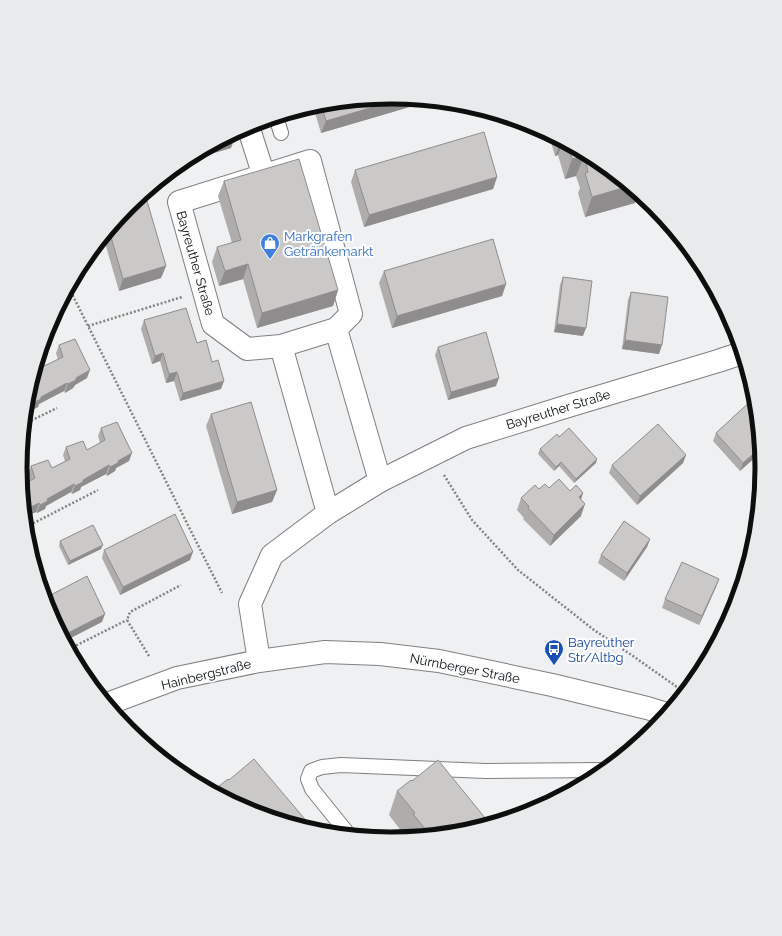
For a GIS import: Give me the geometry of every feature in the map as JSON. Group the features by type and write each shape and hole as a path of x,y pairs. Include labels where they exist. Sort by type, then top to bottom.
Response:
{"street":[{"path":"250,133 264,176"},
{"name":"Bayreuther Straße","path":"310,162 352,314 336,329 281,346 247,349 213,324 179,202 310,162"},
{"path":"336,329 380,481"},
{"path":"281,346 328,513"},
{"name":"Bayreuther Straße","path":"260,661 250,604 272,555 328,513 380,481 466,438 737,355"},
{"name":"Nürnberger Straße","path":"260,661 325,652 380,654 439,661 661,712"},
{"name":"Hainbergstraße","path":"112,702 177,678 260,661"}],"lane":[{"path":"277,122 280,133"},
{"path":"344,829 312,788 308,779 311,771 322,767 342,765 486,771 594,770"}],"path":[{"path":"72,294 222,592"},
{"path":"88,326 184,296"},
{"path":"30,421 58,408"},
{"path":"441,471 472,520 518,570 594,630 680,689"},
{"path":"31,524 98,490"},
{"path":"74,646 127,620 130,612 181,585"},
{"path":"127,620 149,656"}],"building":[{"path":"382,104 326,121 323,110 343,107"},
{"path":"484,132 497,177 369,215 355,170"},
{"path":"570,151 580,157 572,159"},
{"path":"299,159 338,290 262,313 248,264 225,271 217,247 241,240 224,181"},
{"path":"585,160 624,188 592,197 585,173 588,172"},
{"path":"147,201 166,266 123,279 111,236 143,202"},
{"path":"493,239 506,284 397,316 384,271"},
{"path":"563,277 592,281 586,328 557,324"},
{"path":"631,292 668,297 662,345 625,340"},
{"path":"186,308 197,343 206,340 212,362 218,360 224,381 183,393 177,372 169,374 163,353 155,356 144,320"},
{"path":"486,332 499,378 451,392 438,347"},
{"path":"75,339 90,370 76,378 76,380 68,384 67,383 33,403 43,362 44,366 63,357 59,345"},
{"path":"251,402 277,490 237,502 211,414"},
{"path":"749,403 754,453 743,463 716,433"},
{"path":"117,422 132,453 118,461 118,463 110,467 109,465 83,480 83,482 75,486 74,484 47,499 48,501 40,505 39,503 29,508 28,482 35,478 31,466 48,460 52,468 70,459 66,447 83,441 87,450 105,440 101,428"},
{"path":"658,424 686,455 640,496 612,465"},
{"path":"569,428 597,459 576,479 561,462 556,467 540,449 557,434 559,437"},
{"path":"559,479 570,491 576,485 583,493 579,497 585,504 554,535 528,508 529,506 521,498 535,485 539,489 545,484 549,488"},
{"path":"175,514 193,552 123,587 104,550"},
{"path":"624,521 650,539 627,573 601,555"},
{"path":"93,525 103,545 70,561 60,541"},
{"path":"682,562 719,579 702,616 665,599"},
{"path":"87,576 105,614 67,633 50,595"},
{"path":"254,759 307,822 274,813 217,787 228,779 229,780"},
{"path":"438,760 486,820 426,830 413,814 415,813 397,791 411,780 412,781"}],"place":[{"name":"Markgrafen Getränkemarkt","path":"270,260"},
{"name":"Bayreuther Str/Altbg","path":"554,666"}]}
